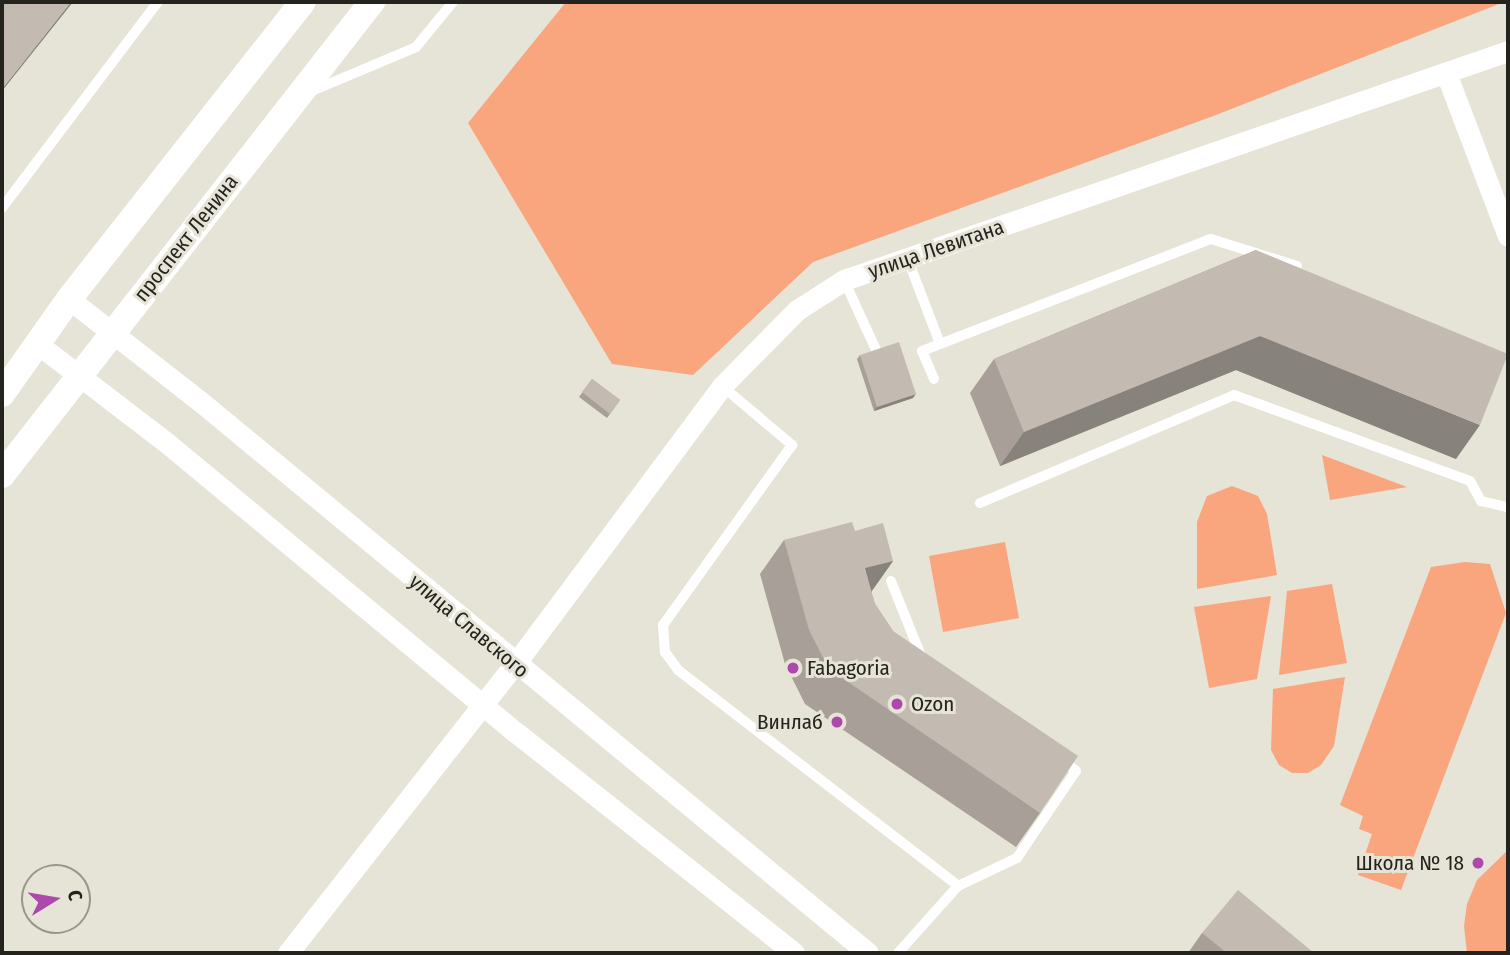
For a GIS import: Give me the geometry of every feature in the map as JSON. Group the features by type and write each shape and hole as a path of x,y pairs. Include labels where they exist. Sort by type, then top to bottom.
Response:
{"street":[{"path":"2,394 69,299 303,2"},
{"name":"проспект Ленина","path":"2,475 82,376 113,331 293,99 372,2"},
{"name":"улица Левитана","path":"288,953 515,664 722,386 797,310 844,280 1508,51"},
{"path":"1446,73 1508,236"},
{"name":"улица Славского","path":"69,299 113,331 869,953"},
{"path":"39,345 82,376 794,953"}],"lane":[{"path":"2,208 158,2"},
{"path":"293,99 416,47 453,2"},
{"path":"934,379 922,351 1211,239 1297,266"},
{"path":"908,260 940,344"},
{"path":"844,280 877,352"},
{"path":"722,386 792,445 663,625 665,652 678,670 958,886"},
{"path":"981,503 1234,395 1470,481 1481,500 1508,507"},
{"path":"891,581 916,652 927,660"},
{"path":"898,953 958,886 1017,858 1076,771 1052,753"}],"shaded area":[{"path":"566,2 1504,2 1216,115 813,262 693,375 612,364 468,123"},
{"path":"1322,455 1407,487 1330,500"},
{"path":"1232,486 1258,496 1267,514 1277,575 1197,589 1197,522 1207,496"},
{"path":"1005,542 1019,618 943,632 929,556"},
{"path":"1465,562 1490,564 1506,613 1401,890 1358,875 1372,834 1359,829 1363,816 1340,805 1431,567"},
{"path":"1332,584 1347,663 1279,675 1287,591"},
{"path":"1271,596 1257,679 1209,688 1194,607"},
{"path":"1345,677 1334,746 1321,765 1308,773 1292,773 1279,765 1271,750 1273,689"},
{"path":"1508,850 1508,953 1467,953 1464,926 1467,904 1477,880"}],"building":[{"path":"2,2 71,2 2,89"},
{"path":"1256,250 1508,354 1480,425 1260,336 1024,432 994,359"},
{"path":"899,342 916,394 877,407 860,355"},
{"path":"592,379 620,400 610,414 582,392"},
{"path":"852,522 855,531 883,523 893,561 865,568 875,604 893,631 1078,756 1040,813 829,669 809,630 784,540"},
{"path":"1238,890 1314,953 1227,953 1202,933"}],"place":[{"name":"Fabagoria","path":"793,668"},
{"name":"Ozon","path":"897,704"},
{"name":"Винлаб","path":"837,722"},
{"name":"Школа № 18","path":"1478,863"}]}
